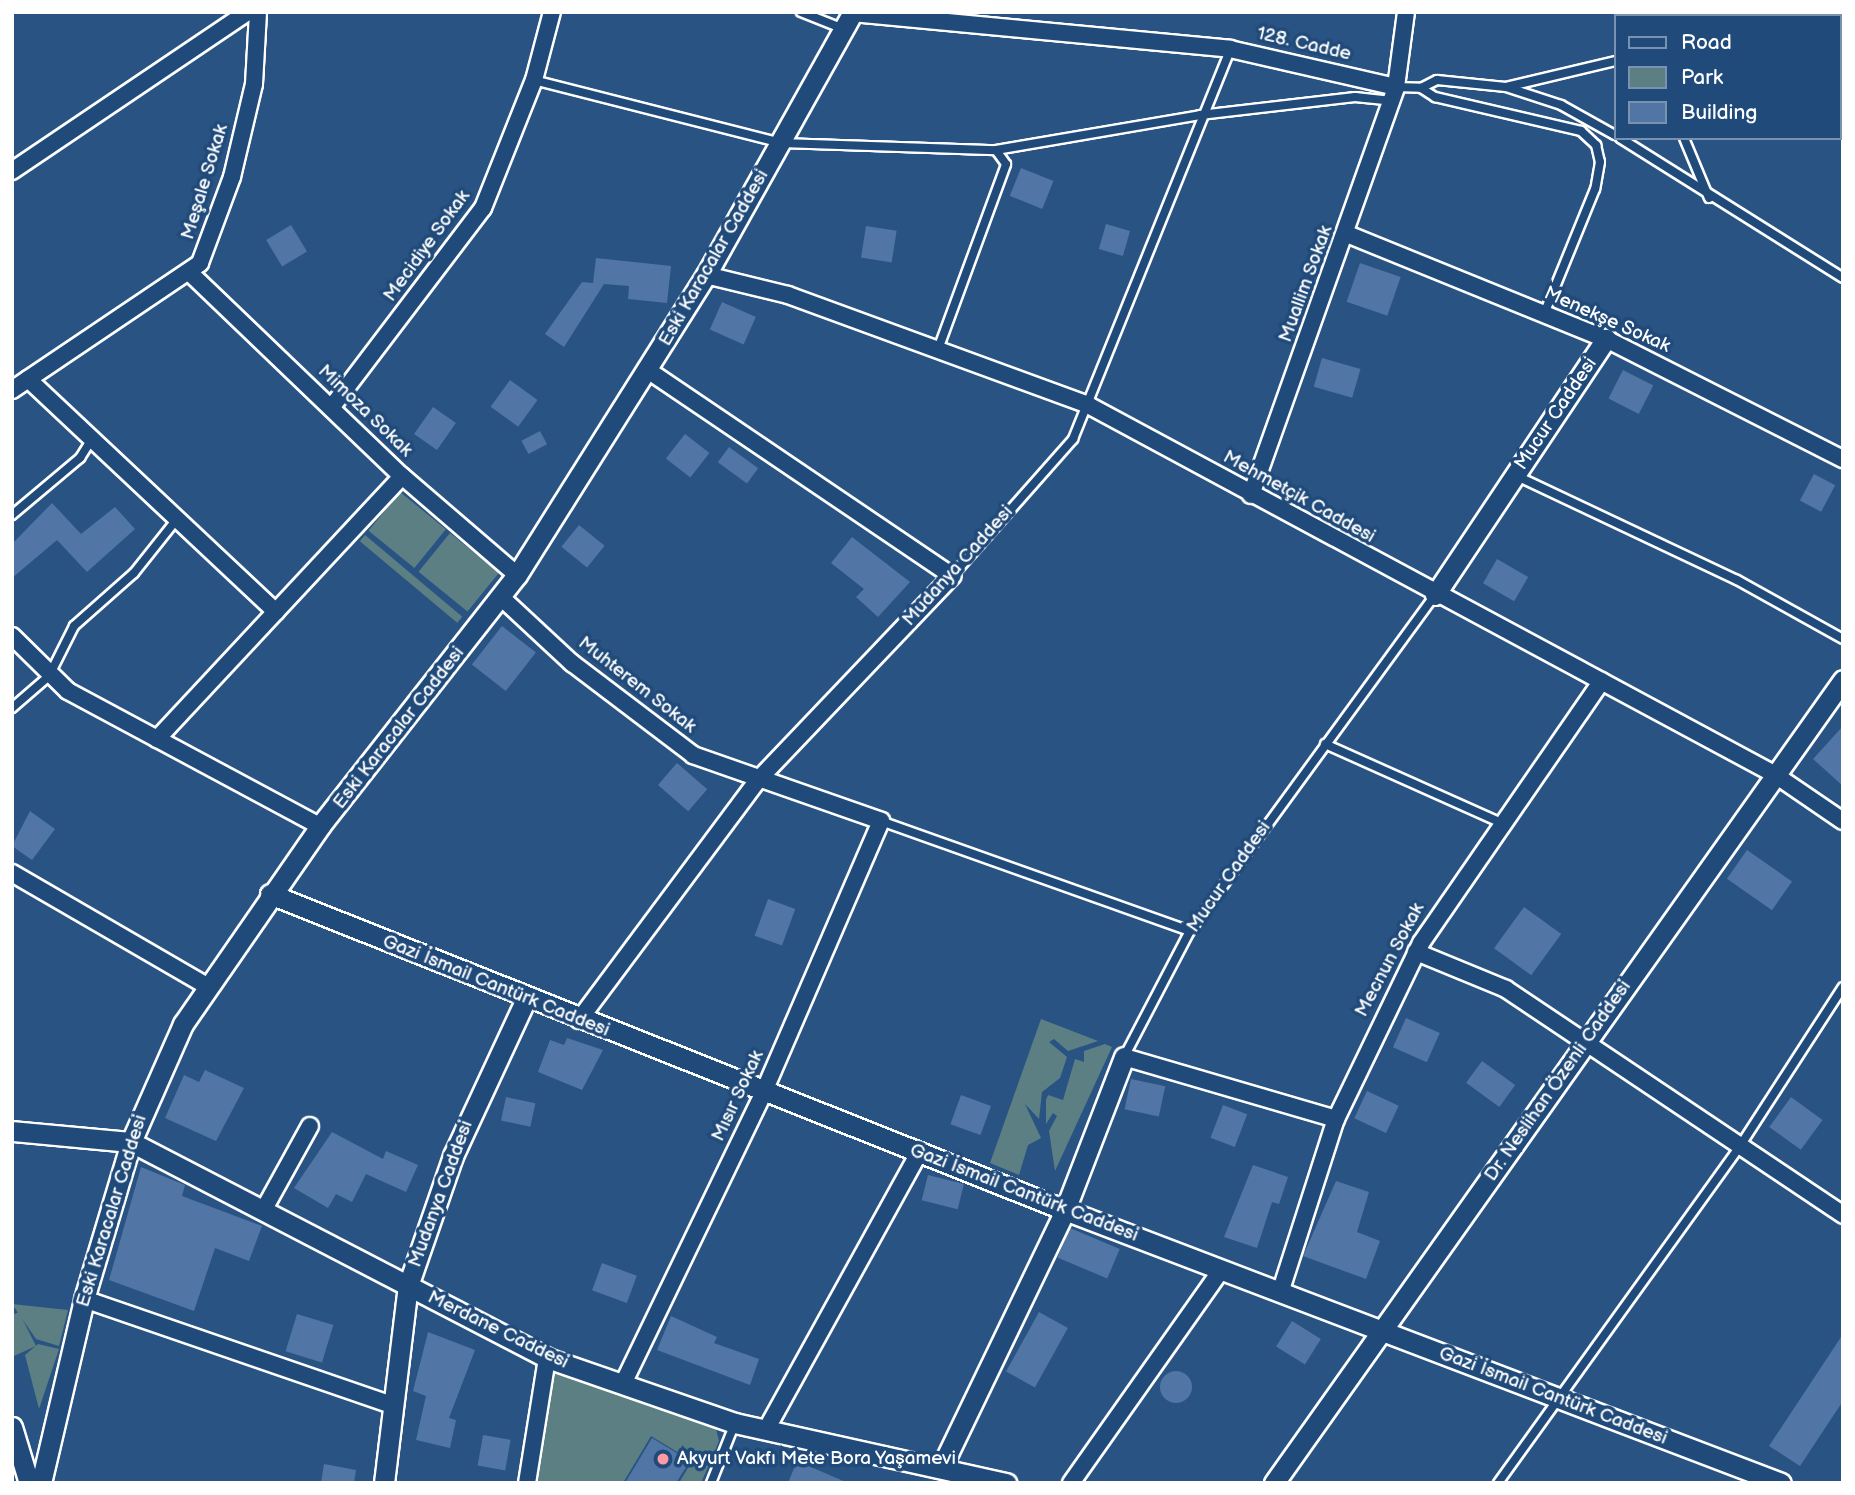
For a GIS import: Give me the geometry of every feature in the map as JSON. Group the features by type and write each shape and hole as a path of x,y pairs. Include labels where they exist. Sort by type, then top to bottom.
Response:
{"street":[{"path":"12,172 248,12"},
{"name":"Meşale Sokak","path":"12,390 189,272 206,253 232,177 254,84 258,12"},
{"name":"Mecidiye Sokak","path":"331,408 476,219 534,80 552,12"},
{"name":"Muallim Sokak","path":"1251,495 1347,234 1394,94 1406,12"},
{"name":"128. Cadde","path":"850,18 1230,49 1394,94"},
{"name":"Eski Karacalar Caddesi","path":"30,1475 131,1142 205,985 320,826 502,598 706,275 850,18"},
{"name":"Menekşe Sokak","path":"1347,234 1606,339 1843,459"},
{"name":"Mimoza Sokak","path":"189,272 402,476 517,575"},
{"name":"Mehmetçik Caddesi","path":"706,275 788,295 937,352 1088,405 1435,595 1774,774 1843,821"},
{"name":"Mucur Caddesi","path":"1435,595 1606,339"},
{"path":"648,370 952,576"},
{"path":"28,379 276,612"},
{"path":"157,739 402,476"},
{"name":"Mudanya Caddesi","path":"579,1020 758,780 952,576"},
{"name":"Muhterem Sokak","path":"502,598 673,742 758,780 881,821"},
{"path":"12,636 48,676 157,739 320,826"},
{"name":"Dr. Neslihan Özenli Caddesi","path":"1274,1483 1385,1334 1583,1042 1843,680"},
{"name":"Mecnun Sokak","path":"1280,1293 1336,1119 1416,952 1499,822 1602,681"},
{"name":"Mısır Sokak","path":"623,1384 764,1092 881,821"},
{"path":"12,873 205,985"},
{"name":"Gazi İsmail Cantürk Caddesi","path":"270,894 526,999 1065,1210 1782,1483"},
{"path":"1416,952 1482,975 1843,1215"},
{"name":"Mudanya Caddesi","path":"384,1483 408,1286 457,1144 526,999"},
{"path":"1124,1058 1336,1119"},
{"name":"Mucur Caddesi","path":"942,1466 1065,1210 1124,1058"},
{"path":"263,1211 310,1126"},
{"name":"Merdane Caddesi","path":"12,1131 131,1142 547,1358 735,1423 942,1466 1006,1483"},
{"path":"766,1430 919,1153"},
{"path":"1071,1483 1221,1270"},
{"path":"84,1299 394,1406"},
{"path":"527,1483 547,1358"},
{"path":"12,1427 30,1475"}],"lane":[{"path":"801,12 850,18"},
{"name":"Mudanya Caddesi","path":"952,576 1073,439 1200,115 1230,49"},
{"name":"128. Cadde","path":"1394,94 1420,88 1437,80 1506,87 1614,61"},
{"path":"534,80 781,143 996,150 1200,115 1394,94"},
{"path":"1506,87 1561,105 1614,135"},
{"path":"1420,88 1435,97 1581,131 1596,145 1595,188 1544,314"},
{"path":"1622,140 1709,198 1843,278"},
{"path":"1685,140 1709,198"},
{"path":"937,352 1006,164 996,150"},
{"path":"12,515 80,458 92,439"},
{"path":"1515,475 1737,580 1843,639"},
{"path":"12,708 48,676 74,626 134,573 177,519"},
{"name":"Mucur Caddesi","path":"1124,1058 1190,931 1435,595"},
{"path":"1325,744 1499,822"},
{"path":"881,821 1190,931"},
{"path":"1498,1483 1740,1146 1843,987"},
{"path":"711,1483 735,1423"}],"green space":[{"path":"400,492 446,529 414,568 369,531"},
{"path":"450,533 499,573 467,612 419,572"},
{"path":"365,535 462,617 457,623 360,541"},
{"path":"1041,1019 1098,1041 1068,1051 1054,1039 1049,1042 1067,1057 1060,1078 1042,1092 1039,1119 1025,1104 1041,1138 1028,1145 1019,1175 990,1163"},
{"path":"1105,1044 1112,1047 1055,1171 1049,1131 1057,1116 1053,1113 1046,1124 1046,1100 1048,1095 1063,1100 1075,1059 1084,1062 1084,1051"},
{"path":"12,1304 68,1310 59,1346 36,1339"},
{"path":"19,1312 36,1346 14,1356 12,1315"},
{"path":"38,1344 59,1349 39,1409 25,1355"},
{"path":"553,1369 716,1429 719,1441 701,1483 679,1483 692,1461 651,1436 623,1483 536,1483"}],"building":[{"path":"1021,168 1053,181 1042,209 1010,196"},
{"path":"1106,224 1130,231 1123,256 1099,249"},
{"path":"291,225 307,252 282,267 266,240"},
{"path":"866,226 897,231 892,262 861,258"},
{"path":"596,258 671,266 667,303 628,299 629,286 604,284 564,347 545,334 582,282 593,283"},
{"path":"1360,263 1401,277 1387,316 1347,302"},
{"path":"722,302 756,317 744,344 710,329"},
{"path":"1322,358 1360,369 1352,398 1314,387"},
{"path":"1623,370 1653,385 1639,414 1608,399"},
{"path":"510,380 538,400 518,427 491,407"},
{"path":"433,407 456,423 437,450 414,434"},
{"path":"540,431 547,444 529,454 521,441"},
{"path":"685,434 709,453 690,478 666,458"},
{"path":"729,447 758,468 747,484 718,462"},
{"path":"1814,474 1835,485 1821,512 1800,500"},
{"path":"52,503 81,534 115,507 135,529 87,572 57,540 12,578 12,544"},
{"path":"579,525 605,546 587,568 561,547"},
{"path":"852,537 910,582 878,617 856,597 864,589 831,563"},
{"path":"1497,559 1528,577 1514,601 1483,583"},
{"path":"502,626 536,652 506,691 472,665"},
{"path":"1843,726 1843,786 1813,759"},
{"path":"677,763 707,789 688,811 658,785"},
{"path":"30,811 55,829 32,860 12,846"},
{"path":"1747,850 1792,882 1772,910 1727,879"},
{"path":"768,899 795,909 782,946 755,936"},
{"path":"1524,907 1561,934 1531,975 1494,948"},
{"path":"1406,1018 1440,1033 1427,1062 1393,1047"},
{"path":"567,1038 603,1050 582,1090 538,1072 550,1040 564,1045"},
{"path":"1482,1061 1515,1085 1499,1107 1466,1083"},
{"path":"205,1070 244,1088 216,1141 165,1118 184,1075 199,1082"},
{"path":"1131,1079 1165,1086 1159,1117 1125,1109"},
{"path":"1367,1091 1399,1106 1386,1133 1354,1118"},
{"path":"961,1095 991,1106 980,1135 950,1124"},
{"path":"506,1097 535,1103 530,1127 501,1120"},
{"path":"1791,1097 1823,1120 1801,1150 1769,1127"},
{"path":"1223,1105 1247,1114 1235,1147 1210,1138"},
{"path":"332,1132 383,1159 386,1151 418,1165 406,1192 366,1174 352,1202 336,1194 328,1208 294,1188"},
{"path":"1253,1165 1288,1177 1279,1204 1272,1202 1257,1248 1224,1237"},
{"path":"141,1167 185,1185 182,1196 262,1226 249,1261 215,1248 194,1311 109,1280"},
{"path":"928,1175 964,1184 958,1209 922,1200"},
{"path":"1336,1181 1369,1192 1357,1232 1380,1241 1366,1279 1303,1256"},
{"path":"1070,1228 1120,1249 1107,1279 1057,1257"},
{"path":"602,1263 637,1276 627,1303 592,1290"},
{"path":"1039,1312 1068,1328 1035,1387 1006,1371"},
{"path":"297,1314 333,1325 322,1362 286,1351"},
{"path":"671,1316 717,1337 714,1343 759,1359 750,1385 657,1350"},
{"path":"1292,1321 1321,1339 1305,1364 1276,1346"},
{"path":"428,1332 475,1350 449,1418 456,1420 450,1448 416,1440 426,1396 413,1391"},
{"path":"1843,1334 1843,1401 1800,1466 1769,1446"},
{"path":"1176,1371 1187,1376 1192,1387 1187,1398 1176,1403 1165,1398 1160,1387 1165,1376"},
{"path":"483,1435 511,1440 505,1470 478,1466"},
{"name":"Akyurt Vakfı Mete Bora Yaşamevi","path":"652,1438 690,1461 676,1483 625,1483"},
{"path":"797,1461 848,1483 788,1483"},
{"path":"324,1464 356,1470 354,1483 321,1483"}],"place":[{"name":"Akyurt Vakfı Mete Bora Yaşamevi","path":"663,1459"}]}
